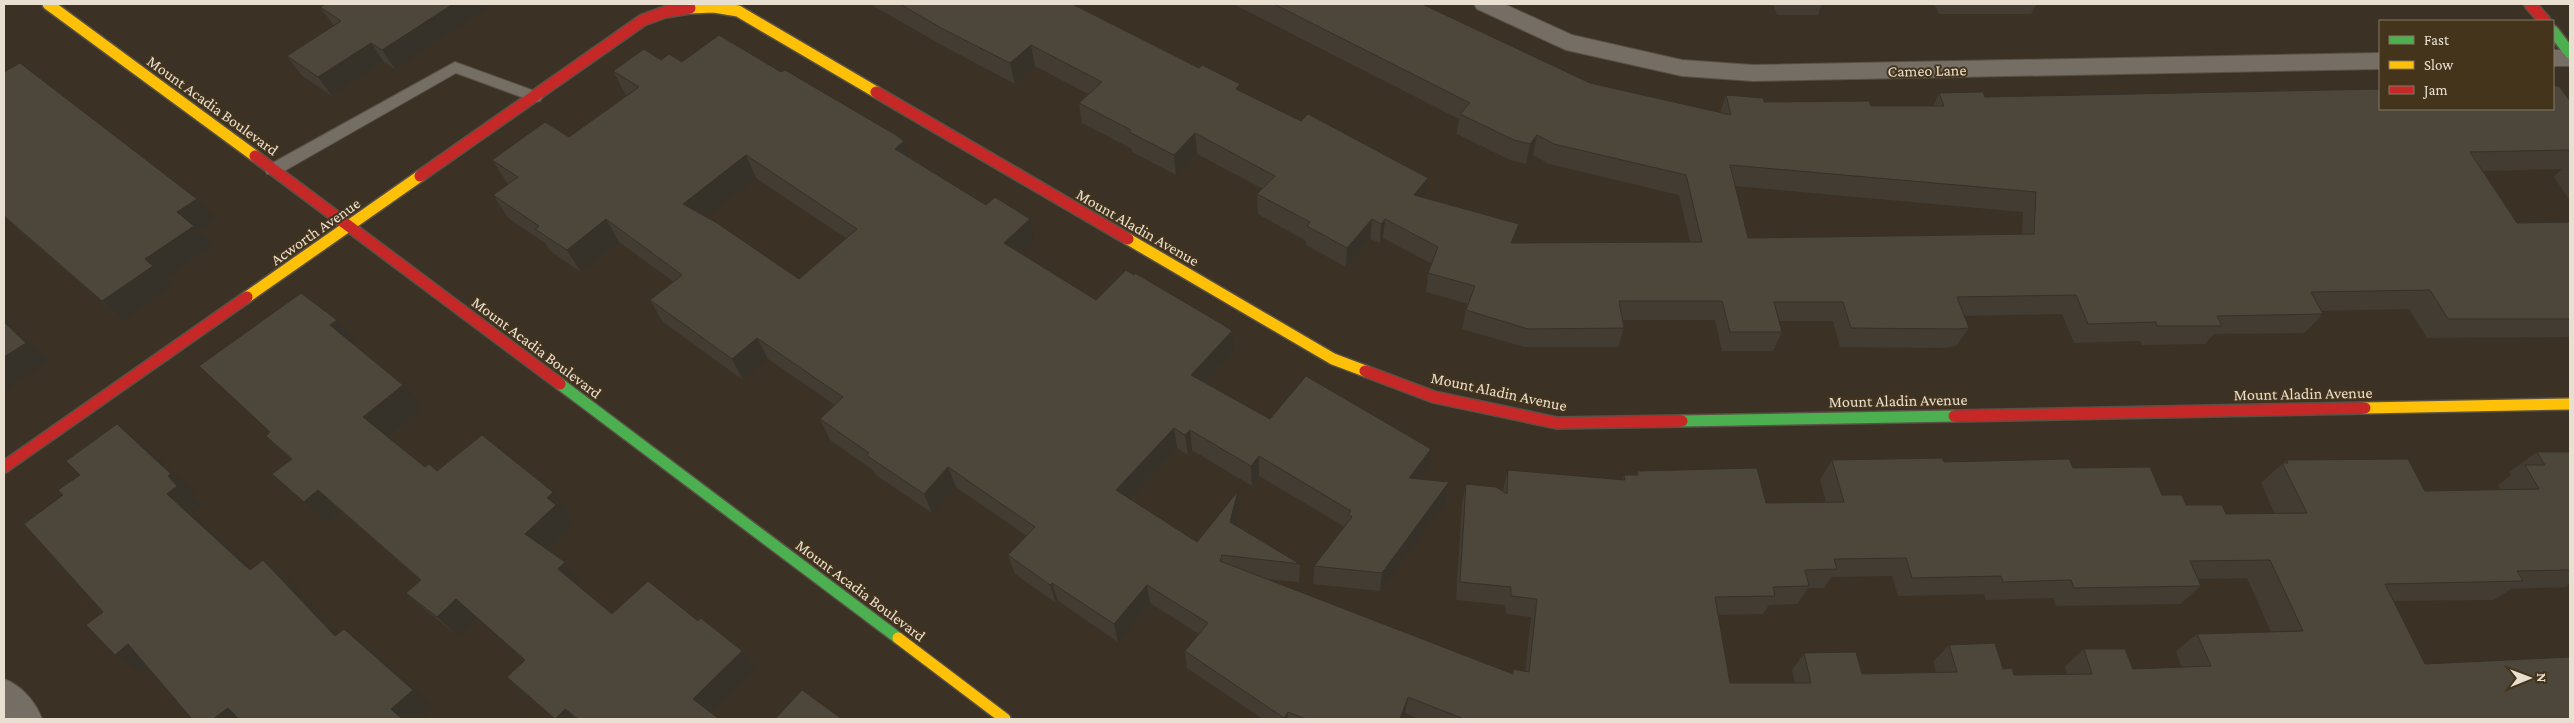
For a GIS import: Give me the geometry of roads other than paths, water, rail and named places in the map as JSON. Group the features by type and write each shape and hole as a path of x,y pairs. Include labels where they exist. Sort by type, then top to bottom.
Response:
{"street":[{"name":"Mount Acadia Boulevard","path":"48,4 350,226 1005,719"},
{"name":"Cameo Lane","path":"1485,4 1566,42 1682,68 1744,72 2379,61"},
{"path":"2530,4 2543,20"},
{"name":"Mount Aladin Avenue","path":"643,20 659,12 688,6 717,6 738,11 1333,359 1434,397 1557,423 2570,404"},
{"name":"Acworth Avenue","path":"4,467 643,20"},
{"path":"2554,32 2570,53"},
{"path":"2554,58 2570,58"},
{"path":"4,694 26,719"}],"lane":[{"path":"273,170 455,66 534,96"}]}
